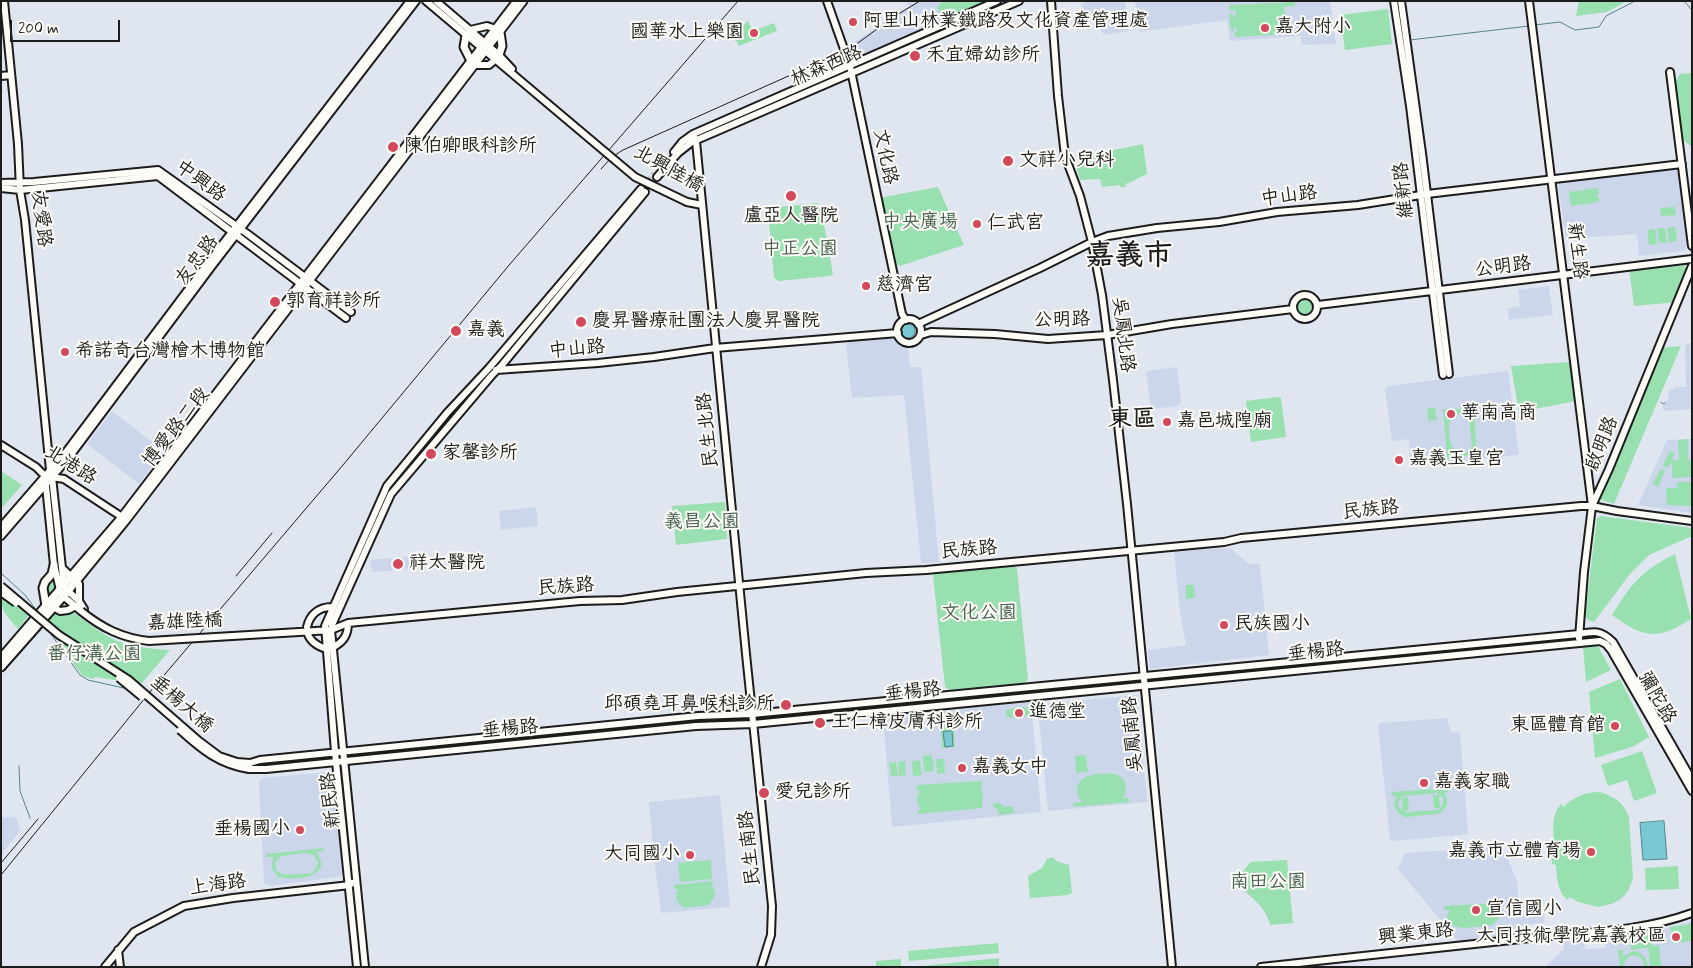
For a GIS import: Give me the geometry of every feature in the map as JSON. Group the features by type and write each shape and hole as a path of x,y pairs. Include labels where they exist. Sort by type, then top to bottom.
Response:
{"main road":[{"path":"497,57 502,46 498,31 518,1"},
{"path":"498,31 523,1"},
{"name":"博愛路二段","path":"1,667 5,654 64,591 126,520 305,282 498,31"},
{"path":"468,33 464,47 473,63"},
{"name":"博愛路二段","path":"74,579 305,282"},
{"path":"44,613 43,588 45,582 58,566"}],"street":[{"name":"友愛路","path":"4,1 20,186 31,271 48,477 58,566 64,591"},
{"name":"友忠路","path":"1,527 75,449 410,1"},
{"name":"友忠路","path":"237,230 416,1"},
{"path":"426,1 468,33"},
{"path":"436,1 468,33"},
{"name":"文化路","path":"827,1 852,73 902,314 906,320"},
{"name":"林森西路","path":"997,1 693,134 682,142 656,175 686,145 696,144 852,73 1019,1"},
{"name":"吳鳳北路","path":"1051,1 1058,96 1065,156 1080,196 1092,242 1107,334 1122,458 1144,677"},
{"name":"維新路","path":"1394,1 1424,194"},
{"name":"維新路","path":"1402,1 1446,375"},
{"name":"新生路","path":"1530,1 1592,506"},
{"path":"468,33 486,26 498,31"},
{"name":"北興陸橋","path":"468,33 635,177 702,205"},
{"path":"473,63 489,65 497,57"},
{"path":"1670,72 1692,246"},
{"path":"1,76 11,75"},
{"name":"民生北路","path":"693,134 696,144 753,724"},
{"name":"中山路","path":"918,324 1108,236 1157,228 1219,222 1277,212 1358,205 1424,194 1682,164"},
{"name":"中興路","path":"1,188 158,170 349,315"},
{"name":"中興路","path":"1,183 20,186"},
{"path":"328,628 332,607 362,552 394,490 492,375 498,371 643,190 489,368 447,413 386,486 362,552 340,608 328,628"},
{"name":"公明路","path":"920,335 931,332 995,334 1048,339 1107,334 1293,309 1296,315 1305,319 1311,318 1314,315 1318,306 1692,259"},
{"name":"啟明路","path":"1579,642 1592,506 1692,266"},
{"path":"1293,309 1296,298 1303,295 1312,296 1318,306"},
{"path":"906,320 912,320 918,324 920,335 916,341 909,343 901,339 898,333 900,324 906,320"},
{"name":"中山路","path":"489,368 498,371 654,357 715,348 898,333"},
{"name":"北港路","path":"1,440 43,468 48,477"},
{"name":"北港路","path":"1,445 48,477 64,479 122,517"},
{"name":"友忠路","path":"1,536 48,477"},
{"name":"民族路","path":"299,630 580,601 622,600 677,592 866,573 926,570 1224,542 1241,538 1592,506 1692,521"},
{"path":"58,566 79,584 80,607"},
{"name":"垂楊大橋","path":"1,586 64,638 129,680 198,741 227,760 250,766"},
{"path":"64,591 80,607"},
{"name":"垂楊大橋","path":"1,592 68,646 116,676 213,757 228,765 250,766"},
{"path":"44,613 60,612 80,607"},
{"name":"嘉雄陸橋","path":"80,607 106,629 128,638 149,641 299,630"},
{"path":"332,607 324,608 314,614 309,620 307,629 308,636 313,642 329,649 339,644 345,638 348,624 342,618 340,608"},
{"name":"新民路","path":"328,628 338,752 365,967"},
{"name":"彌陀路","path":"1579,634 1593,631 1606,635 1613,642 1692,780"},
{"name":"垂楊路","path":"250,766 260,760 698,716 752,714 1579,634"},
{"name":"彌陀路","path":"1579,642 1600,641 1611,650 1692,791"},
{"name":"垂楊路","path":"250,766 266,769 572,740 696,726 753,724 1579,642"},
{"name":"吳鳳南路","path":"1144,677 1173,967"},
{"name":"民生南路","path":"753,724 772,906 771,935 761,967"},
{"name":"新民路","path":"340,762 357,967"},
{"path":"350,885 355,880"},
{"name":"上海路","path":"105,967 134,932 184,906 233,898 350,885"},
{"name":"興業東路","path":"1261,967 1606,932 1671,920 1692,913"},
{"path":"118,950 120,967"}],"shaded area":[{"path":"906,1 943,1 937,7 943,20 860,58 853,43 909,6"},
{"path":"1088,1 1125,1 1129,31 1104,35 1095,21 1088,22 1081,4"},
{"path":"1135,1 1330,1 1336,44 1302,45 1301,36 1230,41 1227,20 1139,32"},
{"path":"1670,167 1678,172 1688,244 1684,251 1639,256 1637,234 1566,239 1558,185 1560,181"},
{"path":"1549,286 1553,315 1509,320 1507,308 1520,306 1518,290"},
{"path":"889,337 900,344 908,346 910,367 921,367 939,562 921,563 904,395 852,398 846,345 849,342"},
{"path":"1692,343 1692,409 1667,411 1662,409 1668,400 1669,389 1674,390 1675,387 1686,387 1685,349 1686,344"},
{"path":"1177,367 1181,402 1178,406 1151,409 1146,371"},
{"name":"華南高商","path":"1508,371 1519,455 1431,464 1430,456 1410,457 1409,439 1392,441 1385,389 1387,386"},
{"path":"112,411 164,451 139,484 87,444"},
{"path":"1692,439 1692,513 1638,505 1667,440"},
{"path":"536,507 538,526 501,530 499,511"},
{"name":"民族國小","path":"1230,548 1249,564 1260,564 1269,655 1150,669 1148,650 1186,645 1179,605 1174,550"},
{"name":"祥太醫院","path":"424,555 425,568 372,572 370,560"},
{"path":"1137,695 1147,802 1048,811 1039,704"},
{"name":"嘉義女中","path":"1031,702 1041,812 892,827 883,715"},
{"name":"嘉義家職","path":"1447,718 1451,733 1460,732 1468,834 1394,841 1390,839 1378,725 1380,723"},
{"name":"垂楊國小","path":"328,772 332,774 334,780 343,875 271,886 264,884 259,782 262,778"},
{"name":"大同國小","path":"720,795 730,907 661,913 649,802"},
{"path":"16,817 20,831 1,854 1,818"},
{"name":"宣信國小","path":"1496,847 1508,859 1517,881 1520,921 1524,915 1533,914 1535,910 1543,909 1545,922 1520,926 1521,934 1458,941 1398,869 1405,853"},
{"path":"1692,921 1692,967 1545,967 1564,949 1563,940 1584,938 1585,949 1606,948 1606,938 1659,930"}],"green space":[{"path":"943,1 988,1 943,20 937,7"},
{"path":"1579,1 1627,1 1607,12 1576,16"},
{"path":"1295,2 1295,6 1283,7 1287,18 1283,29 1290,29 1290,34 1235,37 1234,32 1238,31 1234,25 1234,31 1231,31 1229,14 1233,14 1233,19 1237,11 1230,11 1229,5"},
{"path":"1388,9 1392,44 1345,50 1340,15"},
{"name":"國華水上樂園","path":"748,21 753,31 774,23 777,31 739,46 733,35"},
{"path":"1692,73 1692,147 1683,140 1675,82 1680,74"},
{"path":"1143,144 1147,174 1125,184 1126,187 1120,187 1120,185 1102,187 1100,179 1080,180 1076,167 1080,157"},
{"name":"中央廣場","path":"938,187 964,245 900,266 895,263 881,200 884,197"},
{"path":"1598,188 1599,193 1596,195 1599,197 1599,202 1571,206 1569,192"},
{"name":"中正公園","path":"817,203 821,208 833,274 830,276 779,281 774,278 768,211 771,208"},
{"path":"1675,207 1676,215 1661,216 1660,208"},
{"path":"1675,226 1677,241 1669,242 1667,228"},
{"path":"1657,228 1665,228 1667,243 1659,243"},
{"path":"1655,229 1657,244 1649,245 1647,230"},
{"path":"1686,265 1684,267 1691,270 1692,267 1692,275 1678,302 1634,306 1629,268"},
{"path":"1305,298 1311,301 1314,307 1311,313 1305,316 1299,313 1296,307 1299,301"},
{"path":"1681,346 1614,504 1598,499 1659,348"},
{"path":"1570,362 1576,401 1519,412 1511,366"},
{"path":"1281,398 1286,437 1251,442 1246,401"},
{"path":"1427,408 1435,408 1437,420 1428,421"},
{"path":"1443,409 1448,409 1448,413 1456,409 1466,409 1474,417 1477,450 1465,456 1456,457 1452,455 1451,459 1447,459","holes":["1461,413 1468,416 1472,446 1466,453 1460,454 1452,446 1449,430 1450,422 1452,416"]},
{"path":"1688,439 1688,459 1692,460 1692,477 1672,478 1672,461 1668,468 1663,466 1669,451 1675,453 1672,460 1679,460 1678,440"},
{"path":"1660,469 1665,471 1658,487 1653,484"},
{"path":"1,471 22,485 1,509"},
{"path":"1677,482 1692,482 1692,506 1667,505 1666,488 1677,488"},
{"name":"義昌公園","path":"725,502 727,539 676,545 672,506"},
{"path":"1601,516 1692,528 1692,536 1649,555 1630,574 1594,622 1588,620 1585,616 1597,518"},
{"path":"1675,554 1691,619 1669,631 1651,634 1633,628 1612,615 1638,579 1654,566"},
{"name":"文化公園","path":"1014,566 1017,569 1028,679 1024,684 950,690 945,687 933,575 937,572"},
{"path":"55,578 57,590 49,597 48,586"},
{"name":"番仔溝公園","path":"1,582 28,616 18,629 3,608"},
{"path":"1186,585 1194,585 1195,598 1186,599"},
{"name":"番仔溝公園","path":"72,611 96,629 117,641 139,647 170,650 141,684 95,677 93,679 82,675 46,619 53,612"},
{"path":"1583,646 1598,646 1611,670 1586,682"},
{"path":"1620,679 1649,737 1632,747 1595,758 1589,692"},
{"name":"進德堂","path":"1018,707 1031,708 1031,715 1019,718 1006,717 1006,710"},
{"path":"954,726 955,747 942,748 941,727"},
{"path":"1642,751 1657,793 1634,801 1627,780 1608,786 1601,765"},
{"path":"932,755 934,771 924,772 923,756"},
{"path":"1086,755 1088,772 1076,773 1075,756"},
{"path":"936,759 944,759 945,773 937,774"},
{"path":"920,760 922,775 913,776 912,761"},
{"path":"905,761 906,775 899,776 898,762"},
{"path":"896,762 898,776 891,776 889,763"},
{"path":"1116,774 1126,784 1123,798 1129,798 1129,802 1074,807 1073,803 1082,802 1078,796 1077,788 1083,779 1093,775"},
{"path":"982,781 980,786 983,794 982,808 919,814 918,810 921,809 917,800 920,791 917,791 917,785"},
{"path":"1448,788 1448,792 1444,793 1447,797 1447,805 1442,812 1437,814 1405,817 1395,808 1394,803 1397,796 1392,796 1391,792","holes":["1437,793 1443,798 1442,805 1437,810 1405,812 1409,810 1408,797 1402,798 1404,796","1402,798 1403,811 1398,805"]},
{"name":"嘉義市立體育場","path":"1600,792 1618,801 1629,817 1633,879 1628,891 1621,899 1598,907 1578,902 1570,897 1567,900 1561,892 1556,865 1552,864 1550,840 1554,839 1553,825 1561,804 1563,807 1571,800 1580,796"},
{"path":"1433,795 1439,795 1440,808 1434,808"},
{"path":"993,803 1000,803 1004,807 1012,806 1015,813 999,815"},
{"path":"323,848 324,851 316,852 321,861 317,872 303,878 278,877 272,869 274,857 266,857 266,854","holes":["306,853 314,855 318,863 313,873 284,875 276,870 275,862 282,856"]},
{"path":"1053,857 1056,861 1069,865 1072,893 1068,895 1030,898 1028,876 1042,868 1047,859"},
{"path":"711,860 712,879 680,882 678,863"},
{"name":"南田公園","path":"1287,860 1293,923 1270,925 1260,906 1250,895 1233,882 1251,862"},
{"path":"1678,866 1679,889 1646,890 1645,868"},
{"path":"713,881 712,886 715,896 709,905 684,908 678,902 676,895 678,889 674,889 674,885"},
{"path":"1498,903 1496,908 1499,911 1499,918 1493,925 1469,928 1457,927 1448,922 1447,915 1450,910 1445,910 1444,906"},
{"path":"1692,924 1692,941 1672,943 1670,927"},
{"path":"1650,935 1652,946 1659,945 1661,967 1650,967 1648,948 1631,950 1630,937"},
{"path":"998,943 999,953 909,961 908,951"},
{"path":"1618,950 1623,950 1623,956 1633,951 1642,954 1648,967 1644,967 1643,960 1637,956 1630,956 1624,963 1624,967 1620,967"},
{"path":"999,958 999,967 912,967"},
{"path":"901,959 901,967 876,967 876,961"}],"water":[{"path":"905,324 911,324 915,331 911,338 905,338 901,334 901,328"},
{"path":"952,731 953,746 945,747 943,732"},
{"path":"1664,821 1667,859 1643,860 1640,823"}],"waterway":[{"path":"1535,25 1560,22 1575,30 1599,27 1606,16 1635,1"},
{"path":"1684,1 1692,10"},
{"path":"1410,40 1529,26"},
{"path":"1661,402 1665,403"},
{"path":"1,573 25,595 37,611"},
{"path":"48,630 80,675 88,680 128,689"},
{"path":"19,766 20,791 30,818"}],"tunnel":[{"path":"641,189 654,174"}],"railway":[{"path":"1,875 154,687 343,465 510,264 738,1"},
{"path":"601,169 612,157 623,150 851,48 895,16 920,1"},
{"path":"236,576 272,533"},
{"path":"1,863 38,819"}],"place":[{"name":"阿里山林業鐵路及文化資產管理處","path":"853,22"},
{"name":"嘉大附小","path":"1265,28"},
{"name":"國華水上樂園","path":"754,33"},
{"name":"禾宜婦幼診所","path":"915,56"},
{"name":"陳伯卿眼科診所","path":"393,147"},
{"name":"文祥小兒科","path":"1008,161"},
{"name":"盧亞人醫院","path":"791,196"},
{"name":"仁武宮","path":"977,224"},
{"name":"慈濟宮","path":"866,286"},
{"name":"郭育祥診所","path":"275,302"},
{"name":"慶昇醫療社團法人慶昇醫院","path":"581,322"},
{"name":"嘉義","path":"456,331"},
{"name":"希諾奇台灣檜木博物館","path":"65,352"},
{"name":"華南高商","path":"1451,414"},
{"name":"嘉邑城隍廟","path":"1167,422"},
{"name":"家馨診所","path":"431,454"},
{"name":"嘉義玉皇宮","path":"1399,460"},
{"name":"祥太醫院","path":"398,564"},
{"name":"民族國小","path":"1224,625"},
{"name":"邱碩堯耳鼻喉科診所","path":"786,705"},
{"name":"進德堂","path":"1019,713"},
{"name":"王仁樟皮膚科診所","path":"820,723"},
{"name":"東區體育館","path":"1615,726"},
{"name":"嘉義女中","path":"962,768"},
{"name":"嘉義家職","path":"1424,783"},
{"name":"愛兒診所","path":"764,793"},
{"name":"垂楊國小","path":"300,830"},
{"name":"嘉義市立體育場","path":"1591,852"},
{"name":"大同國小","path":"690,855"},
{"name":"宣信國小","path":"1476,910"},
{"name":"大同技術學院嘉義校區","path":"1676,937"}],"district":[{"name":"嘉義市","path":"1129,258"},
{"name":"東區","path":"1132,421"}]}
